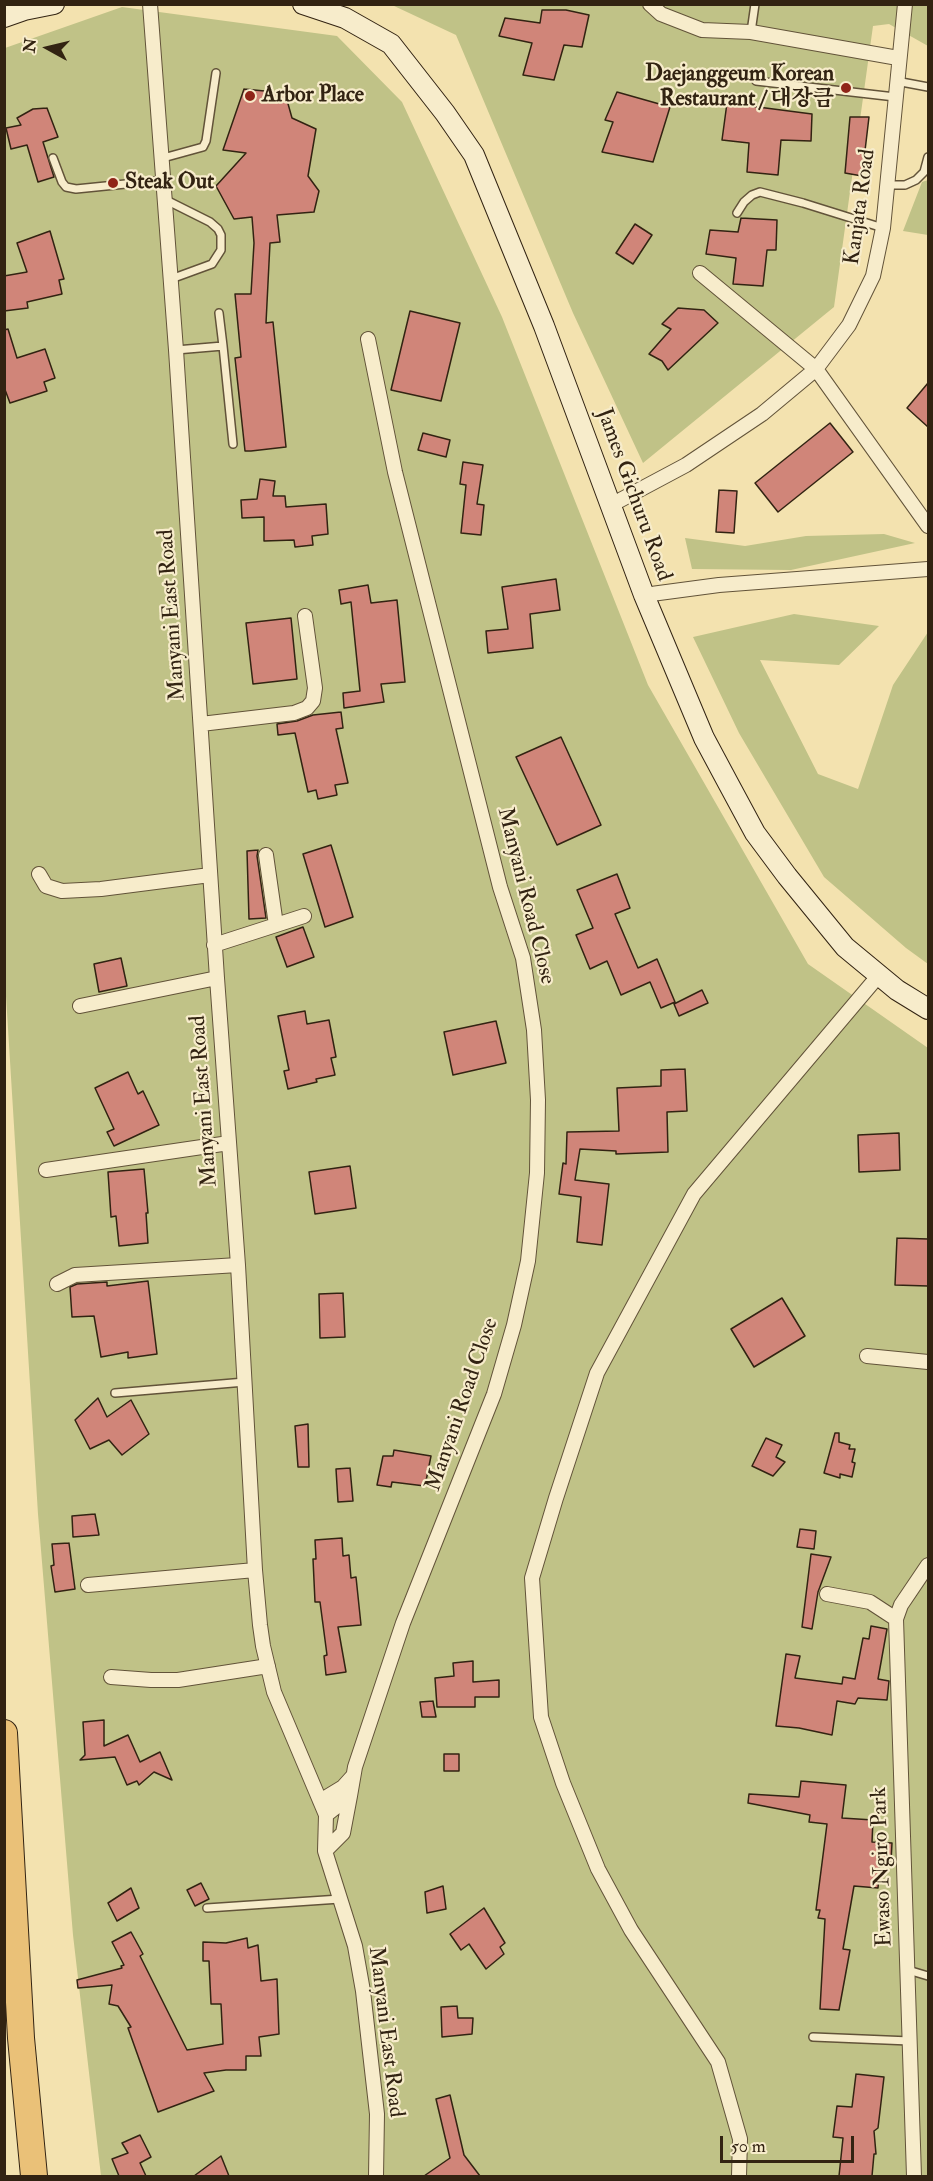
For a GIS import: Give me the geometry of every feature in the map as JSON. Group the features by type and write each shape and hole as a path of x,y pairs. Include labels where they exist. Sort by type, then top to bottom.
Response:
{"highway":[{"path":"4,1733 21,2038 34,2176"}],"main road":[{"path":"4,17 54,4"},
{"name":"James Gichuru Road","path":"303,4 345,18 391,44 445,113 474,155 544,326 644,595 704,738 755,833 845,947 897,990 928,1009"}],"street":[{"name":"Manyani East Road","path":"150,4 165,180 216,978 238,1265 255,1570 263,1646 274,1692 326,1815 325,1851 355,1946 363,1991 377,2114 376,2176"},
{"path":"650,4 661,14 702,30 750,32 898,58"},
{"name":"Kanjata Road","path":"611,505 695,459 762,414 816,369 849,325 873,276 883,228 905,4"},
{"path":"700,273 816,369 928,526"},
{"name":"Manyani Road Close","path":"325,1851 343,1833 352,1777 403,1623 494,1394 514,1325 528,1261 537,1173 538,1100 534,1030 524,958 500,887 395,472 368,339"},
{"path":"644,595 719,585 928,569"},
{"path":"201,724 294,713 307,708 313,701 315,688 305,616"},
{"path":"266,855 276,925"},
{"path":"39,874 46,886 62,891 101,889 210,875"},
{"path":"214,945 304,916"},
{"path":"740,2176 740,2139 718,2062 632,1930 598,1869 563,1783 541,1717 531,1578 597,1373 694,1194 879,975"},
{"path":"80,1006 216,978"},
{"path":"46,1170 229,1143"},
{"path":"57,1284 75,1275 238,1265"},
{"path":"867,1356 928,1362"},
{"name":"Ewaso Ngiro Park","path":"914,2176 896,1619 901,1605 928,1565"},
{"path":"88,1585 255,1570"},
{"path":"827,1594 870,1602 896,1619"},
{"path":"111,1677 178,1680 268,1666"},
{"path":"320,1801 343,1787 352,1777"},
{"path":"326,1815 350,1796"}],"lane":[{"path":"750,32 754,4"},
{"path":"163,158 203,147 206,141 216,73"},
{"path":"756,81 895,97"},
{"path":"896,81 928,88"},
{"path":"887,184 905,185 916,180 924,172 928,157"},
{"path":"53,158 62,182 66,187 76,189 165,180"},
{"path":"738,213 744,202 760,192 883,228"},
{"path":"166,200 210,222 221,235 220,250 212,264 171,279"},
{"path":"219,313 233,444"},
{"path":"176,350 223,346"},
{"path":"115,1393 245,1382"},
{"path":"207,1908 340,1899"},
{"path":"908,1970 928,1976"},
{"path":"813,2037 910,2041"}],"green space":[{"path":"392,5 928,5 928,46 889,24 873,26 834,307 643,463 573,313 456,35"},
{"path":"122,7 337,36 402,102 502,317 648,685 808,964 928,1048 928,2176 101,2176 73,1935 38,1514 5,980 5,48"},
{"path":"928,180 928,235 903,231 922,182"},
{"path":"884,534 915,543 791,570 692,569 685,538 745,546 806,536"},
{"path":"794,614 879,626 839,665 760,660 818,774 858,789 893,685 928,632 928,964 906,948 824,877 739,733 693,637"}],"building":[{"path":"542,10 566,10 589,15 582,47 564,45 554,80 523,75 532,43 499,36 505,18 540,23"},
{"path":"244,89 285,93 292,118 316,129 308,176 319,191 314,212 277,215 280,242 270,243 266,323 273,322 286,447 251,451 245,451 235,358 241,357 235,294 251,294 254,243 252,217 234,219 216,186 246,153 223,150"},
{"path":"617,92 670,107 653,162 602,152 613,122 605,120"},
{"path":"727,103 812,114 811,141 781,140 778,175 747,172 749,143 722,140"},
{"path":"47,108 58,137 43,142 54,177 38,182 27,145 11,149 6,128 21,125 17,118 33,109"},
{"path":"850,117 869,117 862,176 845,173"},
{"path":"741,218 777,220 776,250 767,250 763,286 733,284 736,258 706,254 710,230 738,232"},
{"path":"635,224 652,235 633,264 616,253"},
{"path":"50,231 64,279 59,280 62,294 27,302 28,308 4,311 4,276 27,272 17,243"},
{"path":"678,308 704,310 718,323 668,370 662,361 649,354 671,329 662,324"},
{"path":"410,311 460,323 441,401 391,390"},
{"path":"8,329 17,358 45,349 55,378 44,382 47,391 10,403 4,387 4,330"},
{"path":"928,383 928,427 907,408"},
{"path":"830,423 853,452 778,512 755,483"},
{"path":"423,433 450,440 446,457 418,450"},
{"path":"463,462 483,465 477,504 484,505 481,535 461,533 466,485 460,484"},
{"path":"260,479 275,481 273,496 285,496 286,507 326,504 328,534 312,536 313,545 295,547 294,540 264,541 264,517 242,518 241,500 257,499"},
{"path":"719,490 737,491 734,533 716,532"},
{"path":"556,579 560,610 530,614 533,648 488,653 486,631 508,629 502,587"},
{"path":"368,585 371,603 397,600 405,682 381,684 384,702 344,708 343,693 360,691 351,602 341,604 339,590"},
{"path":"291,618 297,679 253,684 246,623"},
{"path":"341,712 343,728 336,729 348,783 335,785 337,795 318,799 316,790 308,792 295,733 278,735 277,724 297,721 313,715"},
{"path":"561,737 601,825 557,845 516,757"},
{"path":"331,845 353,917 325,927 303,854"},
{"path":"258,850 266,918 249,919 247,851"},
{"path":"617,874 630,908 615,914 638,968 657,959 675,1002 661,1008 650,982 621,995 607,961 590,969 576,935 593,928 577,890"},
{"path":"303,927 314,957 287,967 276,937"},
{"path":"121,958 127,986 99,992 94,964"},
{"path":"702,990 708,1003 679,1016 674,1004"},
{"path":"305,1011 307,1024 329,1020 336,1057 331,1058 335,1075 288,1089 284,1071 289,1070 278,1016"},
{"path":"496,1021 506,1063 453,1075 444,1032"},
{"path":"685,1069 687,1111 667,1112 668,1152 616,1154 616,1151 580,1149 575,1180 609,1184 602,1245 577,1242 581,1197 559,1194 563,1163 566,1164 567,1132 619,1131 617,1088 661,1086 661,1070"},
{"path":"128,1072 138,1094 143,1091 159,1125 114,1146 107,1132 114,1129 95,1088"},
{"path":"899,1133 900,1170 859,1172 858,1135"},
{"path":"350,1166 356,1208 315,1214 309,1172"},
{"path":"144,1169 148,1243 119,1246 116,1216 111,1217 108,1172"},
{"path":"897,1238 928,1239 928,1286 895,1285"},
{"path":"148,1281 157,1354 128,1358 128,1352 101,1357 94,1316 72,1317 70,1287 77,1284 107,1282 107,1286"},
{"path":"343,1293 345,1337 320,1338 319,1294"},
{"path":"782,1298 805,1336 754,1367 731,1329"},
{"path":"98,1398 107,1417 131,1400 149,1434 122,1455 109,1440 90,1449 75,1420"},
{"path":"308,1424 309,1467 298,1467 295,1426"},
{"path":"835,1433 839,1433 839,1442 850,1445 849,1449 855,1449 852,1477 840,1474 840,1478 824,1473"},
{"path":"766,1438 782,1445 776,1457 785,1462 773,1476 752,1466"},
{"path":"394,1450 431,1456 425,1486 392,1482 391,1487 377,1485 383,1456 393,1456"},
{"path":"350,1468 353,1501 338,1502 336,1469"},
{"path":"95,1514 99,1535 73,1537 72,1516"},
{"path":"800,1529 816,1531 814,1549 797,1547"},
{"path":"342,1538 343,1556 349,1555 351,1578 356,1577 361,1625 338,1627 346,1672 326,1675 324,1656 327,1655 320,1602 315,1602 313,1559 316,1559 315,1540"},
{"path":"69,1543 75,1589 55,1592 51,1566 54,1565 52,1544"},
{"path":"811,1554 831,1557 818,1592 812,1629 802,1627"},
{"path":"871,1626 887,1629 878,1679 889,1681 887,1700 858,1698 855,1704 837,1701 832,1735 776,1726 786,1654 800,1656 795,1678 842,1684 843,1677 855,1679 863,1638 869,1639"},
{"path":"473,1661 473,1682 499,1680 499,1697 475,1697 475,1707 437,1707 435,1678 454,1676 453,1663"},
{"path":"433,1701 436,1717 422,1717 420,1702"},
{"path":"104,1720 104,1746 128,1735 140,1762 160,1752 172,1780 154,1772 139,1785 137,1781 127,1785 115,1757 80,1760 85,1755 83,1722"},
{"path":"444,1754 459,1754 459,1771 444,1771"},
{"path":"801,1781 846,1785 842,1818 873,1820 872,1842 892,1843 891,1862 880,1861 878,1888 854,1886 843,1949 850,1950 839,2010 820,2009 825,1919 818,1918 820,1910 816,1910 827,1824 809,1822 810,1815 748,1803 749,1794 799,1797"},
{"path":"201,1883 209,1899 195,1906 187,1890"},
{"path":"443,1886 446,1909 427,1913 425,1892"},
{"path":"131,1888 139,1908 117,1921 108,1903"},
{"path":"484,1908 505,1943 500,1947 504,1954 486,1969 469,1944 461,1950 450,1934"},
{"path":"131,1932 143,1954 140,1956 187,2050 223,2044 221,2004 211,2004 209,1961 203,1961 203,1942 226,1943 247,1938 248,1948 258,1945 261,1981 277,1979 279,2034 259,2037 261,2056 246,2056 246,2070 204,2073 214,2091 158,2112 128,2028 131,2027 118,2006 109,2004 112,1985 78,1988 77,1980 122,1968 121,1966 124,1965 112,1942"},
{"path":"457,2006 458,2018 473,2018 472,2034 442,2037 441,2007"},
{"path":"856,2074 884,2077 878,2128 874,2131 876,2154 874,2154 872,2176 839,2176 843,2138 833,2137 837,2106 852,2107"},
{"path":"450,2095 464,2155 480,2176 424,2176 450,2158 436,2099"},
{"path":"140,2135 151,2157 140,2163 146,2176 119,2176 112,2159 128,2153 122,2143"},
{"path":"221,2156 229,2176 194,2176"}],"place":[{"name":"Daejanggeum Korean Restaurant / 대장금","path":"846,88"},
{"name":"Arbor Place","path":"250,96"},
{"name":"Steak Out","path":"113,183"}]}
